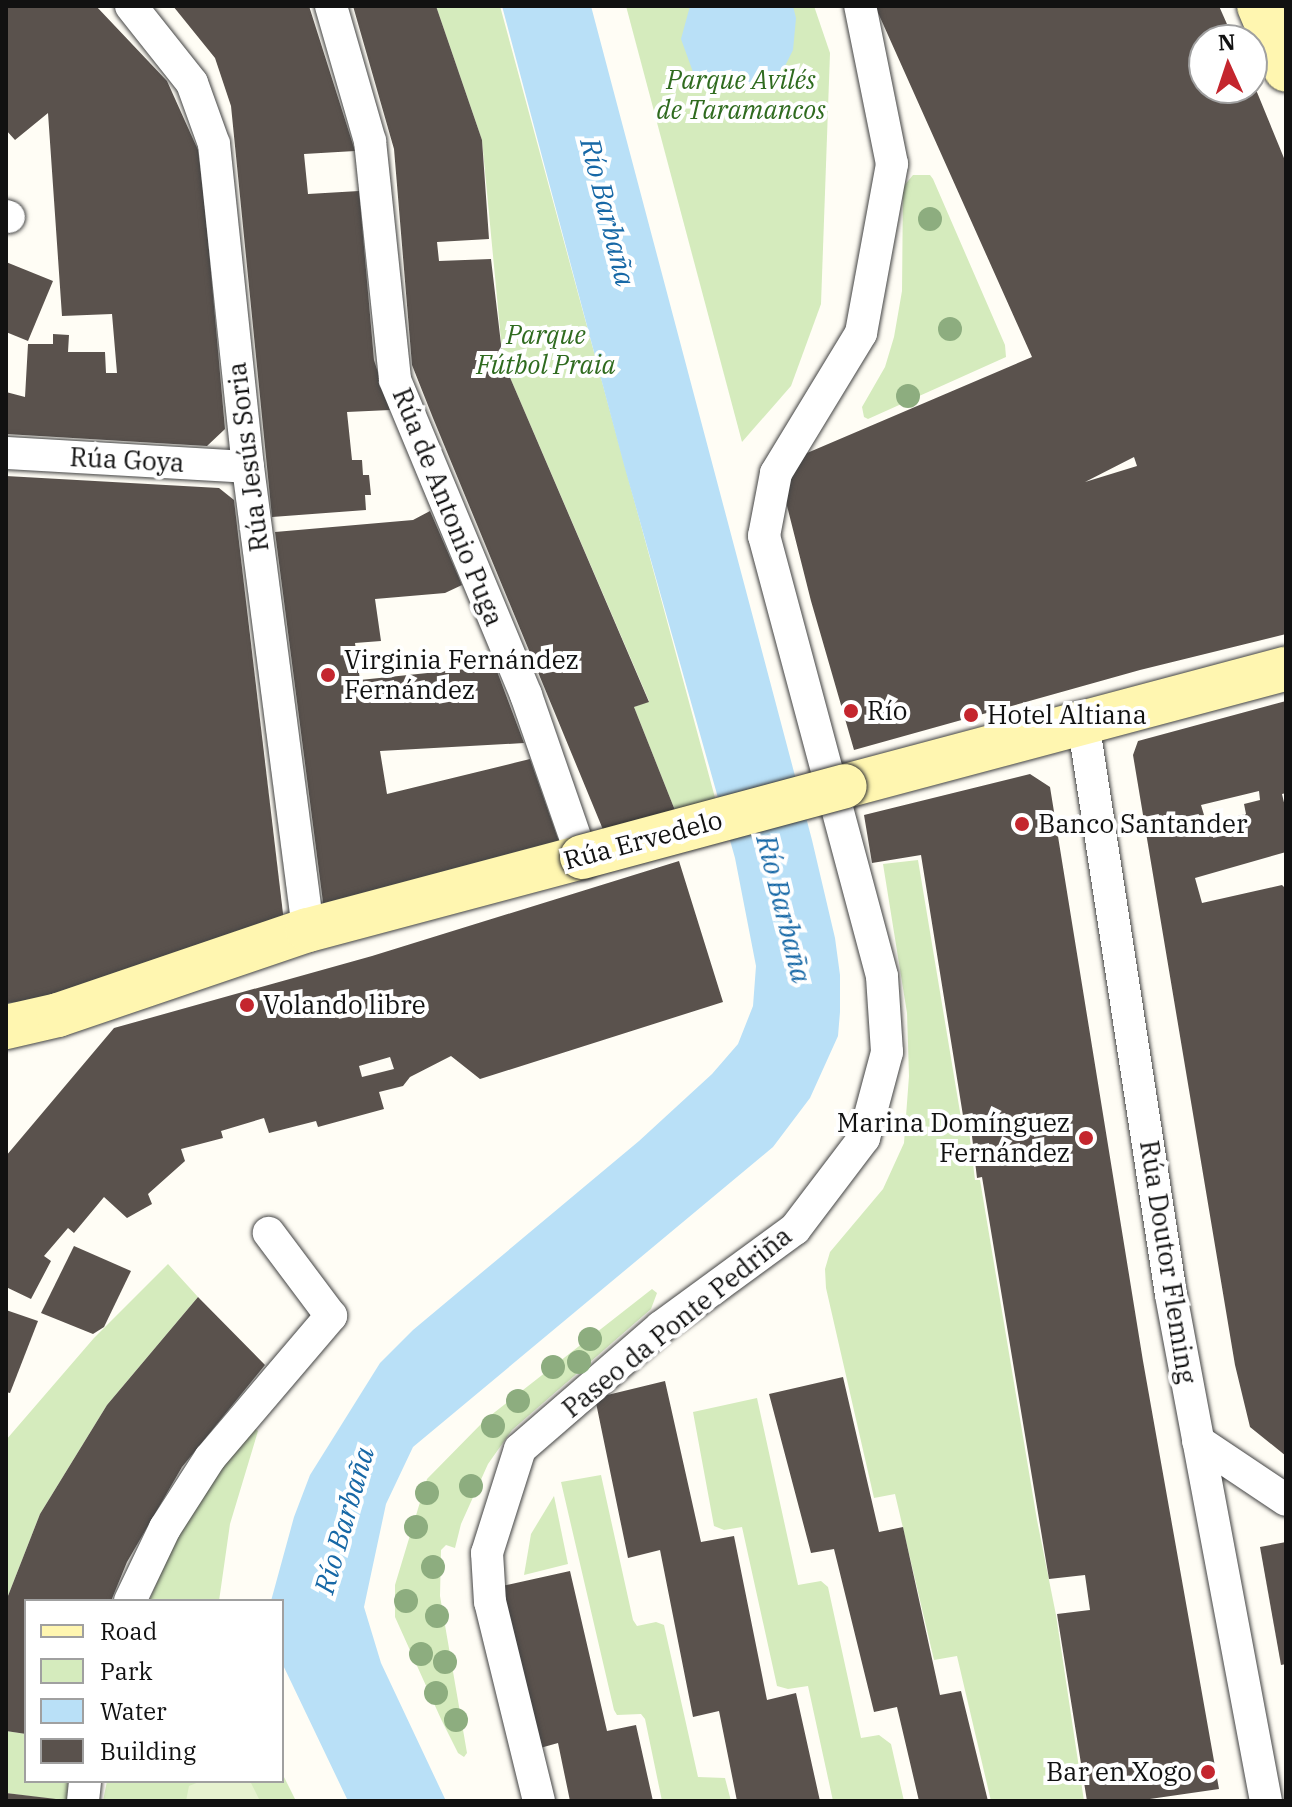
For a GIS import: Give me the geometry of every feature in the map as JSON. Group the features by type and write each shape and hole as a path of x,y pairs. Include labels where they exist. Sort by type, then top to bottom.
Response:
{"street":[{"name":"Rúa Jesús Soria","path":"131,6 192,83 214,144 248,467 308,930"},
{"name":"Rúa de Antonio Puga","path":"331,6 370,141 395,380 526,695 582,857"},
{"name":"Paseo da Ponte Pedriña","path":"539,1801 490,1602 487,1553 520,1449 661,1327 795,1229 864,1138 887,1052 882,976 833,769 764,536 776,473 861,333 892,164 860,6"},
{"path":"1259,6 1286,70"},
{"name":"Rúa Goya","path":"6,453 248,467"},
{"name":"Rúa Ervedelo","path":"6,1027 58,1015 308,930 582,857 833,769 1083,721 1286,669"},
{"name":"Rúa Doutor Fleming","path":"1083,721 1171,1295 1266,1801"},
{"path":"131,1599 165,1528 210,1458 331,1316 269,1233"},
{"path":"1198,1441 1286,1500"}],"green space":[{"name":"Parque Fútbol Praia","path":"436,6 500,6 717,805 678,818 634,707 649,701 503,361 482,140"},
{"name":"Parque Avilés de Taramancos","path":"626,6 814,6 830,53 821,304 791,386 742,442"},
{"path":"913,175 930,175 933,179 1005,345 1006,357 868,419 864,417 862,407 885,367 894,337 902,291 903,187"},
{"path":"918,860 963,1130 969,1131 975,1180 980,1180 1056,1615 1084,1801 991,1801 957,1656 934,1660 895,1494 874,1498 826,1288 825,1269 830,1252 883,1189 904,1143 909,1076 907,1013 883,864"},
{"path":"168,1264 198,1297 107,1405 40,1514 6,1601 6,1440 94,1338"},
{"path":"652,1289 657,1293 651,1309 512,1430 488,1464 461,1524 455,1548 446,1545 441,1550 440,1596 467,1753 464,1757 458,1753 441,1719 395,1617 395,1585 427,1479 486,1419"},
{"path":"757,1398 798,1585 821,1581 828,1587 861,1738 879,1735 891,1744 904,1801 833,1801 808,1686 788,1689 777,1686 742,1527 724,1530 714,1526 693,1412"},
{"path":"247,1422 258,1431 230,1524 219,1599 150,1599 182,1525"},
{"path":"601,1475 633,1620 637,1626 656,1622 664,1625 698,1777 725,1778 731,1801 662,1801 645,1719 641,1714 617,1715 614,1710 561,1482"},
{"path":"554,1496 568,1564 524,1575 531,1534"},
{"path":"6,1731 24,1734 24,1783 68,1783 67,1801 6,1793"},
{"path":"284,1777 296,1801 103,1801 107,1783 284,1783"},
{"path":"196,1783 251,1783 260,1801 186,1801 189,1786"}],"water":[{"name":"Río Barbaña","path":"502,6 591,6 812,840 835,938 840,975 838,1036 810,1098 773,1147 413,1447 386,1504 364,1607 381,1663 446,1801 348,1801 284,1667 284,1599 272,1599 294,1517 310,1475 380,1363 413,1330 639,1141 712,1074 738,1044 753,1006 756,966 735,858 624,465"},
{"path":"690,6 793,6 796,18 793,50 783,70 765,88 733,92 693,72 681,39"}],"building":[{"path":"6,6 96,6 167,81 198,150 205,206 225,429 207,446 6,434 6,392 25,397 28,344 53,344 53,334 69,335 68,352 105,352 106,373 117,373 112,314 62,316 48,113 15,140 6,130"},
{"path":"173,6 309,6 355,151 304,154 308,194 359,191 374,360 390,410 347,412 352,460 362,460 363,475 369,475 371,495 365,495 366,510 272,517 231,106 215,58"},
{"path":"353,6 436,6 482,140 489,239 437,242 439,261 491,259 503,361 649,702 634,707 678,818 604,832 433,418 412,365 394,149"},
{"path":"875,6 1219,6 1227,24 1188,24 1188,104 1262,104 1286,163 1286,634 1140,670 854,750 783,490 800,456 1032,357","holes":["1134,457 1137,466 1085,482"]},
{"path":"6,262 53,281 28,341 6,332"},
{"path":"6,476 219,488 234,500 284,922 36,1001 6,1003"},
{"path":"430,511 462,585 445,593 375,599 381,641 355,643 360,680 495,666 524,743 380,751 387,794 530,759 564,856 324,910 275,532 413,520"},
{"path":"1286,701 1286,793 1282,794 1286,811 1286,852 1195,878 1202,903 1282,885 1286,889 1286,1456 1250,1427 1235,1365 1133,755 1138,741","holes":["1259,791 1260,800 1244,804 1246,814 1196,826 1193,817 1204,815 1201,805"]},
{"path":"1030,774 1050,787 1143,1361 1219,1789 1136,1801 1087,1801 1057,1614 1090,1610 1085,1575 1049,1579 982,1177 977,1178 971,1128 965,1128 921,855 872,863 864,815"},
{"path":"679,861 723,1002 480,1079 451,1056 410,1077 403,1086 379,1092 384,1109 318,1127 316,1121 269,1133 264,1118 221,1131 223,1138 181,1149 185,1161 148,1194 152,1204 127,1218 104,1197 74,1233 68,1228 44,1256 51,1261 31,1299 6,1287 6,1156 114,1028 372,956","holes":["390,1057 394,1069 362,1077 359,1066"]},
{"path":"74,1246 131,1271 104,1327 93,1334 41,1313"},
{"path":"198,1297 265,1365 182,1467 127,1562 112,1599 24,1599 24,1734 6,1731 6,1601 40,1514 107,1405"},
{"path":"6,1310 38,1321 10,1393 6,1392"},
{"path":"843,1377 879,1532 903,1527 940,1695 961,1691 988,1801 919,1801 897,1707 874,1712 834,1549 811,1553 769,1394"},
{"path":"665,1381 701,1542 734,1536 767,1700 796,1693 820,1801 737,1801 719,1711 693,1717 660,1550 628,1558 595,1398"},
{"path":"1286,1542 1286,1664 1281,1665 1260,1547"},
{"path":"570,1571 607,1731 636,1725 653,1801 570,1801 558,1743 533,1750 498,1587"},
{"path":"6,1793 56,1799 56,1801 6,1801"}],"place":[{"name":"Virginia Fernández Fernández","path":"328,675"},
{"name":"Río","path":"851,711"},
{"name":"Hotel Altiana","path":"971,715"},
{"name":"Banco Santander","path":"1022,824"},
{"name":"Volando libre","path":"247,1005"},
{"name":"Marina Domínguez Fernández","path":"1086,1138"},
{"name":"Bar en Xogo","path":"1208,1772"}]}
